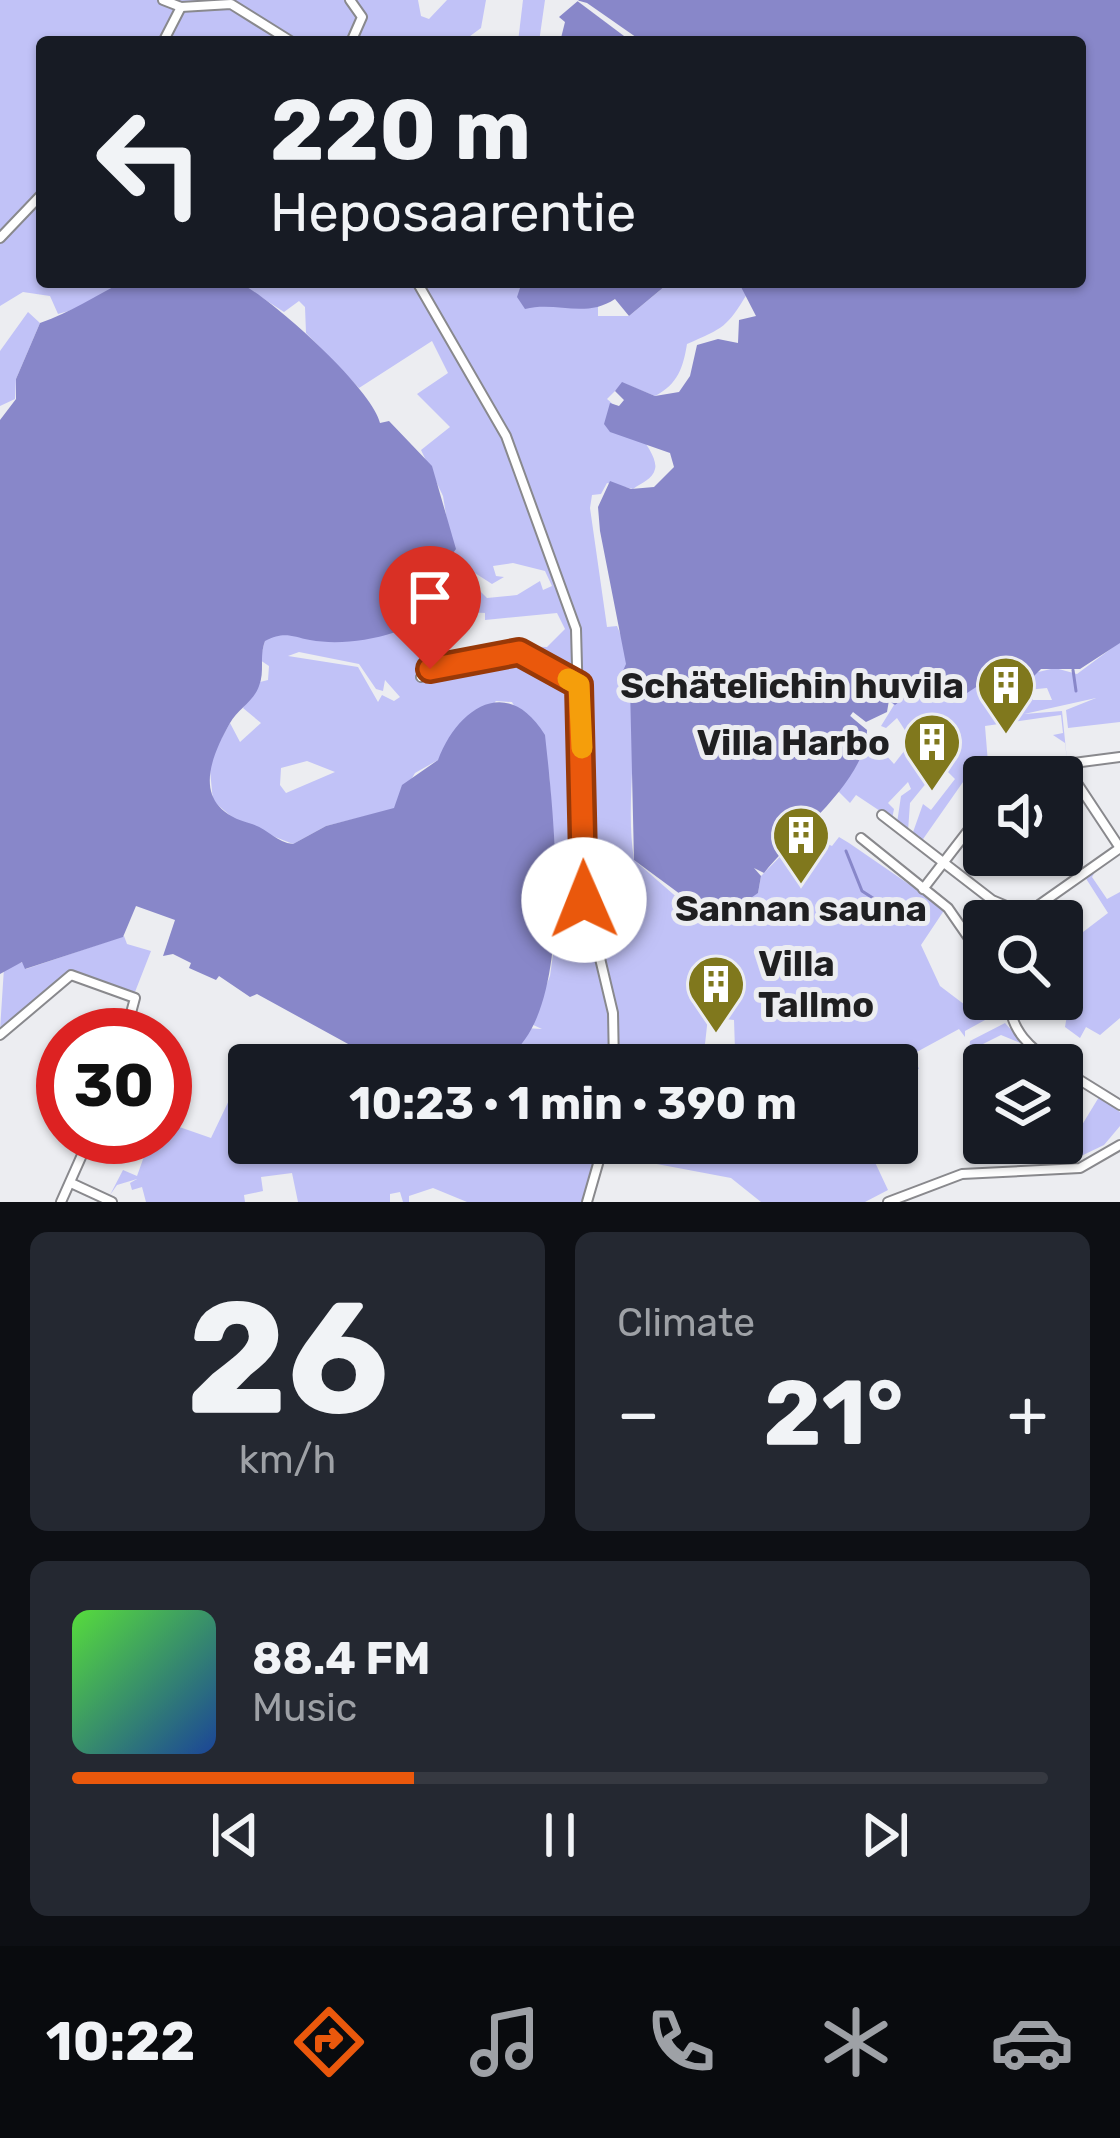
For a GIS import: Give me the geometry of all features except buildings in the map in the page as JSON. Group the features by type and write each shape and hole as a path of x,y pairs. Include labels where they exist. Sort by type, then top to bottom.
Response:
{"street":[{"path":"163,0 181,8 231,4 282,36"},
{"path":"350,0 362,17 354,36"},
{"path":"167,36 181,8"},
{"path":"0,238 36,200"},
{"path":"420,288 517,460 576,629 583,887 613,1013 614,1044"},
{"path":"421,677 449,662 519,652 579,685"},
{"path":"1083,762 1120,757"},
{"path":"1046,900 1120,848 1083,792"},
{"path":"882,815 992,900"},
{"path":"861,838 948,908 963,929"},
{"path":"923,889 963,838"},
{"path":"0,1036 68,975 135,998 132,1008"},
{"path":"1083,1082 1120,1105"},
{"path":"888,1202 954,1176 1080,1168 1120,1145"},
{"path":"61,1202 79,1164"},
{"path":"587,1202 598,1164"},
{"path":"71,1183 112,1202"}],"shaded area":[{"path":"0,0 418,0 421,16 429,19 447,0 486,0 481,28 470,36 36,36 36,288 117,288 58,314 50,296 23,292 0,306"},
{"path":"523,0 545,0 540,36 519,36"},
{"path":"579,0 1120,0 1120,643 1080,669 1041,669 1022,688 996,674 964,695 928,691 895,705 889,700 887,712 866,722 853,712 850,716 867,730 855,768 827,806 764,873 754,868 761,876 758,893 735,909 680,894 634,860 630,686 622,673 626,664 598,507 610,481 631,489 654,487 674,467 670,453 610,432 604,424 610,403 619,406 624,400 615,391 622,382 655,396 679,392 690,376 697,345 718,339 738,343 739,320 756,316 742,288 1086,288 1086,36 562,36 565,22 559,17"},
{"path":"112,288 249,288 319,346 360,389 380,423 389,421 432,466 456,549 443,566 451,575 446,607 416,624 363,640 327,642 283,635 265,641 259,686 222,739 210,784 220,808 293,844 326,826 394,808 402,785 438,760 457,726 484,705 499,702 530,716 545,735 555,911 542,1004 520,1044 348,1044 257,994 250,997 219,976 216,980 189,968 191,963 173,954 163,956 175,920 136,906 123,937 25,969 22,962 0,974 0,420 16,399 16,379 40,323"},
{"path":"247,288 544,288 598,303 598,316 629,316 663,288 742,288 747,294 723,325 687,344 681,368 669,386 655,396 623,383 607,399 637,432 655,462 652,476 633,489 607,483 601,494 592,495 590,508 607,627 617,626 632,682 634,860 688,907 693,899 711,906 758,893 761,876 813,823 823,842 832,846 839,837 945,909 921,945 940,986 963,1003 963,1020 985,1020 965,1031 965,1037 959,1029 918,1051 918,1044 735,1044 734,1020 708,1017 705,1044 512,1044 524,1028 542,1029 531,1024 550,976 556,934 549,773 512,702 496,701 438,760 415,773 394,809 326,826 293,844 239,823 213,801 209,760 230,723 240,742 261,723 243,708 260,682 268,680 269,666 260,660 265,640 287,628 421,621 426,630 453,623 437,643 452,655 508,646 547,647 565,629 557,613 485,620 485,613 464,612 454,591 456,584 478,589 487,598 517,595 540,581 543,590 552,586 545,571 513,563 493,566 496,576 504,577 492,584 453,559 443,496 421,450 450,427 417,394 448,373 432,341 359,388 306,333 305,307 299,301 284,312","holes":["299,652 359,664 376,689 383,691 385,680 400,697 394,701 382,695 378,702 358,667 288,656","307,761 335,772 286,793 280,785 281,768"]},
{"path":"520,288 663,288 629,316 615,299 593,308 525,309 517,297"},
{"path":"28,312 40,323 16,379 15,399 0,406 0,351"},
{"path":"1120,642 1120,722 1068,728 1066,710 1096,698 1024,714 1062,711 1067,756 1065,743 1053,735 1063,733 1061,715 985,726 987,756 963,756 963,782 921,842 912,835 923,804 931,810 955,779 941,765 910,803 908,831 897,823 901,796 911,789 908,782 888,803 894,809 892,819 856,795 850,803 837,790 850,715 894,764 912,741 897,718 886,728 881,726 894,705 878,690 1016,661 1018,690 1032,693 1033,700 1052,700 1047,688 1027,690 1030,674 1055,668 1077,674"},
{"path":"1098,867 1092,877 1107,899 1120,892 1120,1018 1100,1035 1086,1027 1080,1038 1065,1027 1066,1020 1083,1020 1083,932 1108,913 1085,877"},
{"path":"124,936 127,944 151,951 135,992 68,972 0,1030 4,968 23,962 26,969"},
{"path":"1005,1023 1024,1044 1001,1035 983,1044 970,1041"},
{"path":"1099,1097 1120,1112 1120,1126 1104,1145 1083,1155 1083,1123"},
{"path":"228,1102 228,1164 594,1164 584,1202 467,1202 433,1188 409,1196 409,1202 403,1202 400,1192 390,1194 390,1202 298,1202 292,1173 261,1177 263,1191 244,1195 245,1202 146,1202 142,1187 132,1190 130,1183 137,1179 117,1185 110,1195 123,1170 137,1176 141,1164 192,1164 192,1131 211,1138"},
{"path":"657,1164 876,1164 888,1190 865,1202 761,1202 731,1178"}],"pier":[{"path":"576,0 634,36 624,36"}],"waterway":[{"path":"1073,670 1076,691"},
{"path":"846,851 862,891 893,911"}],"slow traffic":[{"path":"568,679 579,685 582,748"}],"place":[{"name":"Schätelichin huvila","path":"1006,736"},
{"name":"Villa Harbo","path":"932,793"},
{"name":"Sannan sauna","path":"801,886"},
{"name":"Villa Tallmo","path":"716,1035"}],"route":[{"path":"430,669 519,652 531,654 579,685 584,900"}]}
